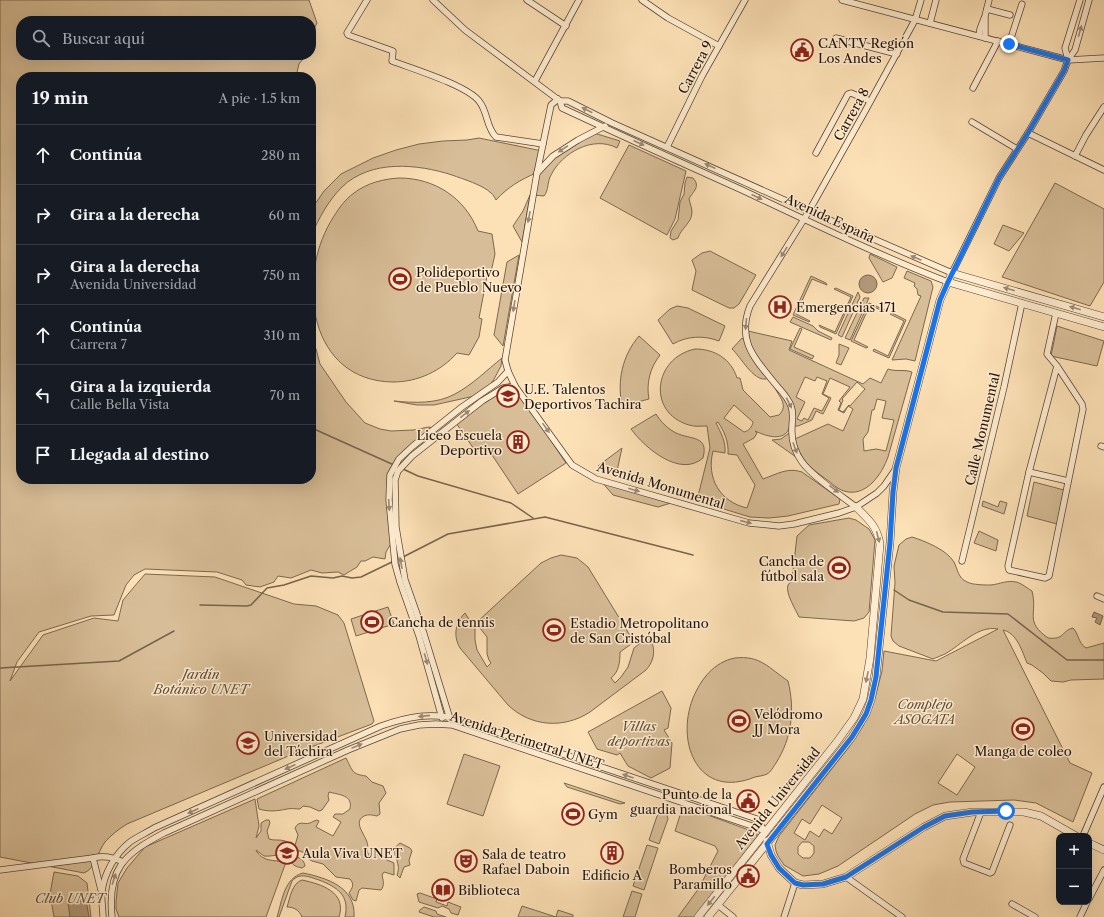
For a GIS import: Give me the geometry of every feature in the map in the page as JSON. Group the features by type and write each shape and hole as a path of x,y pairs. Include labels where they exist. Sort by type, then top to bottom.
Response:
{"street":[{"path":"367,0 347,33 352,37 393,51 392,61 470,93 484,108 491,132 496,137 543,144"},
{"path":"433,0 465,30 559,100"},
{"path":"527,0 566,26"},
{"path":"535,81 579,0"},
{"path":"642,0 693,34 719,46"},
{"name":"Carrera 9","path":"667,146 702,76 745,0"},
{"path":"842,0 1068,60 1104,58"},
{"name":"Carrera 8","path":"856,507 811,472 800,460 792,439 793,415 790,404 785,395 754,358 746,339 745,321 750,306 867,114 870,101 915,20 920,0"},
{"path":"930,24 936,0"},
{"path":"979,36 989,0"},
{"path":"1068,60 1065,48 1080,0"},
{"path":"952,273 999,178 1028,133 1075,50 1089,0"},
{"path":"1009,44 1022,4"},
{"path":"987,9 1010,15"},
{"path":"985,16 985,38"},
{"path":"836,38 897,54"},
{"path":"974,88 998,41"},
{"path":"816,153 848,94 870,101"},
{"name":"Avenida España","path":"1104,317 952,273 612,123 568,101 559,100 562,108 905,265 948,282 1104,327"},
{"name":"Avenida Monumental","path":"559,100 551,105 537,173 506,359 508,371 515,386 572,465 596,479 741,521 759,525 779,526 794,524 839,513 856,507 877,493 884,486 896,468"},
{"path":"1075,156 1104,107"},
{"path":"972,122 1017,149"},
{"path":"537,173 553,156 578,140 612,123"},
{"path":"1028,133 1104,170"},
{"name":"Avenida Universidad","path":"708,917 852,737 866,714 876,677 896,468 940,300 952,273"},
{"name":"Calle Monumental","path":"962,561 1004,387 1022,303"},
{"path":"1056,313 1047,354 1057,366 1083,407 1049,576 1045,578 1010,570 1008,568 1029,472 1057,366"},
{"path":"444,724 392,542 388,489 390,475 413,446 462,407 498,382 508,371"},
{"path":"400,464 482,401 503,388 515,386"},
{"path":"451,416 455,422"},
{"path":"395,470 394,490 402,581 424,634 452,725"},
{"path":"1029,472 1068,481"},
{"name":"Avenida Universidad","path":"698,917 847,728 854,718 862,699 870,658 880,544 874,525 856,507"},
{"path":"1096,596 1104,599"},
{"path":"102,894 104,882 115,858 131,842 154,828 381,726 401,720 432,715 450,717 757,819 765,832 771,855 779,868 795,883 803,885 833,882 846,877 924,827 945,816 980,812 1024,812 1041,816 1071,833"},
{"name":"Avenida Perimetral UNET","path":"112,917 110,900 116,872 133,851 141,845 164,832 348,750 400,729 418,725 452,725 765,832"},
{"path":"1084,833 1104,787"},
{"path":"663,796 666,789"},
{"path":"674,800 676,793"},
{"path":"980,812 963,859 964,863 990,873 992,872 1010,825"},
{"path":"1092,844 1104,850"},
{"path":"0,870 106,856 123,862"},
{"path":"93,858 102,894 103,917"},
{"path":"1092,893 1104,870"},
{"path":"846,877 902,917"},
{"path":"784,917 795,883"},
{"path":"1012,904 1035,917"},
{"path":"718,905 733,917"},
{"path":"1080,917 1086,905"}],"green space":[{"name":"Jardín Botánico UNET","path":"0,0 309,0 315,16 16,16 16,60 302,60 299,64 297,72 16,72 16,484 316,484 316,349 320,364 346,402 365,423 380,429 391,431 413,430 429,427 434,428 413,446 390,475 392,542 386,552 385,559 373,557 365,561 361,561 357,567 344,575 338,572 322,573 311,570 291,578 278,576 274,582 260,587 246,585 242,580 217,572 145,569 134,575 126,585 114,615 91,616 39,632 17,662 10,681 43,635 94,618 118,621 123,600 145,574 215,577 294,604 316,606 338,615 344,623 374,721 372,724 298,752 127,824 115,832 105,842 94,864 84,873 0,857"},
{"path":"594,133 620,141 617,148 608,145 588,145 570,153 556,167 551,175 547,191 544,196 533,195 536,173 514,184 496,200 492,194 478,185 439,171 425,168 395,166 381,168 354,178 342,187 332,198 316,225 316,203 324,191 341,174 373,158 396,150 419,144 479,138 542,151 537,172 553,156"},
{"path":"629,145 686,171 675,219 667,235 600,198"},
{"path":"687,177 693,178 696,184 696,189 689,199 692,216 679,234 678,238 673,240 670,238 671,231 678,220 680,202 684,194"},
{"name":"Polideportivo de Pueblo Nuevo","path":"387,179 412,179 436,186 447,192 465,209 478,231 492,234 495,254 491,272 488,271 479,318 482,319 479,337 469,355 457,353 444,365 420,378 393,382 365,377 343,365 327,346 317,323 316,317 316,262 320,245 331,221 350,196 370,184"},
{"path":"1055,183 1104,209 1104,282 1090,306 1002,277"},
{"path":"530,195 522,242 513,226 523,211"},
{"path":"1003,225 1024,233 1009,251 994,244"},
{"path":"710,251 756,275 739,304 734,308 729,308 692,290 696,271 692,260 702,253"},
{"path":"870,254 897,267 892,278 883,282 869,258"},
{"path":"519,255 503,346 494,335 507,262"},
{"path":"907,271 931,281 933,287 915,361 906,359 892,360 921,296 918,295 917,289 914,286 915,283 904,278"},
{"path":"811,276 826,283 827,285 812,279 796,314 810,321 809,322 793,315"},
{"path":"836,288 853,296 836,334 820,327 819,325 835,332 851,297 834,289"},
{"path":"858,292 860,297 842,337 838,335"},
{"path":"864,298 869,298 850,340 845,338"},
{"path":"869,303 885,310 885,312 870,305 854,340 868,347 866,348 851,341"},
{"path":"677,306 688,308 725,326 719,341 695,337 684,339 673,344 658,320 670,309"},
{"path":"892,313 906,320 889,358 873,351 874,349 888,356 904,321 890,314"},
{"path":"793,317 813,326 818,331 832,338 831,340 790,322"},
{"path":"1057,326 1104,341 1097,366 1051,356"},
{"path":"800,328 802,329 794,347 814,356 812,359 790,349"},
{"path":"748,331 792,341 789,350 863,384 870,378 881,383 888,369 912,372 888,457 882,470 872,483 859,491 852,492 839,489 806,462 797,446 795,439 828,424 843,431 853,409 848,406 844,413 838,410 841,403 839,401 850,387 830,378 823,394 831,398 823,414 816,411 812,420 798,426 794,426 795,415 757,358 750,343","holes":["805,377 815,381 817,377 827,381 822,394 829,398 822,411 814,408 808,420 804,418 802,421 797,419 805,402 796,397","857,382 865,389 843,412 839,410 843,400 842,399","877,399 886,401 882,418 894,420 886,451 876,449 864,451 863,439 868,432 872,410 874,410"]},
{"path":"639,336 660,355 651,370 648,387 649,399 622,406 620,387 622,369 628,352"},
{"path":"742,338 747,343 768,377 766,379 761,379 756,376 732,349"},
{"path":"839,344 849,348 841,365 836,363 839,355"},
{"path":"695,349 702,349 721,356 731,365 737,378 740,378 743,390 770,417 779,415 783,408 782,401 775,388 790,404 791,420 788,431 784,435 775,437 764,435 755,431 757,433 754,438 743,444 763,479 778,473 792,470 802,472 840,499 839,504 788,516 769,518 750,517 701,502 698,496 710,448 707,426 691,426 675,419 666,409 661,398 660,386 664,374 670,363 681,354","holes":["734,405 753,422 752,426 744,432 724,418","718,422 726,437 728,454 737,455 755,485 747,508 729,500 717,487 714,479 711,461 713,451 725,453 724,441 716,423"]},
{"path":"502,358 501,366 493,381 479,395 434,405 417,405 394,401 425,402 441,400 455,394 467,386"},
{"path":"508,388 515,391 566,463 518,494 486,446 476,452 454,420"},
{"path":"656,414 665,425 676,433 701,442 704,451 703,458 694,463 684,465 674,463 654,452 637,437 631,429"},
{"path":"789,433 791,445 796,457 772,440 781,439"},
{"path":"622,448 617,471 598,466"},
{"path":"601,481 674,502 658,507 613,495"},
{"path":"1034,482 1064,490 1057,524 1027,516"},
{"path":"983,501 998,507 1000,501 1007,503 1004,514 982,506"},
{"path":"849,518 856,520 869,529 875,540 869,612 864,618 854,621 799,617 789,597 787,588 792,580 797,536 809,525"},
{"path":"979,531 998,540 996,551 974,543"},
{"name":"Complejo ASOGATA","path":"912,537 941,550 951,558 960,576 967,582 991,585 1016,582 1032,591 1034,622 1036,627 1048,638 1060,637 1066,631 1073,628 1081,644 1086,648 1104,643 1104,679 1071,680 1063,682 1051,681 1043,673 1027,663 1021,648 1015,639 1008,632 1003,630 1070,763 1092,773 1073,822 1036,803 1014,800 950,802 933,805 915,814 838,866 819,874 803,876 784,865 778,856 775,845 779,836 849,747 863,726 875,698 882,671 884,651 936,661 998,629 984,630 977,633 945,654 933,659 899,646 893,641 891,636 895,583 894,566 899,545 906,539","holes":["957,754 975,767 957,795 938,783","822,805 842,818 832,834 824,829 819,837 810,831 805,840 794,833 802,819 810,824","802,842 809,842 814,846 814,853 810,858 803,858 798,854 798,847"]},
{"name":"Estadio Metropolitano de San Cristóbal","path":"561,555 577,558 588,567 634,642 620,652 620,659 616,673 611,678 615,683 628,667 634,648 649,636 653,645 654,654 646,670 590,712 569,721 548,723 527,718 508,705 460,648 456,639 456,630 459,621 465,613 475,629 477,650 487,667 491,663 487,654 487,637 476,623 541,563"},
{"name":"Cancha de tennis","path":"388,607 394,624 356,636 351,619"},
{"name":"Velódromo JJ Mora","path":"735,658 751,658 758,661 788,681 791,702 791,723 786,744 771,771 764,775 736,782 719,781 706,774 696,763 690,749 687,733 688,716 693,698 704,678 721,663"},
{"name":"Villas deportivas","path":"662,691 671,708 668,728 664,730 672,743 670,768 651,778 628,766 620,753 617,755 597,749 588,732"},
{"path":"464,754 500,766 483,816 447,804"},
{"path":"346,758 351,769 355,773 366,776 372,782 383,786 386,793 379,803 380,814 377,816 364,816 360,819 359,823 367,841 368,854 382,855 387,860 394,863 394,875 384,872 382,875 383,884 381,890 362,888 359,890 356,901 353,900 349,893 353,885 350,879 336,877 323,864 312,861 305,853 294,849 298,835 295,828 300,823 310,823 317,820 319,821 316,827 333,836 341,822 333,817 335,814 343,814 350,809 350,801 348,798 329,792 329,800 322,810 319,811 303,806 300,809 273,811 263,810 259,809 257,799"},
{"path":"564,783 625,803 620,804 567,787"},
{"path":"255,799 259,826 256,838 261,831 261,823 269,820 270,823 267,831 269,839 283,840 287,842 297,857 304,862 305,866 302,868 295,866 287,857 284,856 264,856 256,850 265,859 286,862 266,917 119,917 116,909 118,883 127,868 145,847"},
{"name":"Gym","path":"570,804 581,808 576,823 565,820"},
{"path":"683,806 757,833 757,837 695,917 678,917 699,888 718,851 715,846 675,831"},
{"path":"664,812 668,819 659,844 649,840 657,816"},
{"path":"400,843 410,848 412,851 409,860 410,865 404,867 400,878 397,875 398,867 395,848"},
{"path":"647,845 658,848 644,890 633,886"},
{"name":"Club UNET","path":"54,872 78,876 87,883 91,917 54,917 50,894"},
{"path":"303,873 330,881 345,891 350,898 354,917 345,917 346,903 344,897 336,889 319,880 301,876 292,881 279,917 277,917 282,897 288,885 292,880 297,876"},
{"path":"302,880 324,887 336,895 340,908 339,917 302,917 296,909 287,907 294,887"},
{"path":"632,891 642,894 635,917 623,917"},
{"path":"420,893 437,899 436,902 447,906 448,902 461,907 458,915 451,913 449,909 442,906 438,908 419,902 417,894"},
{"path":"522,906 556,917 518,917"},
{"path":"424,907 436,911 437,914 446,917 434,917 419,912"},
{"path":"558,910 573,915 573,917 556,917"}],"shaded area":[{"path":"868,275 874,278 877,284 874,290 868,293 862,290 859,284 862,278"},
{"path":"1094,612 1103,616 1100,625 1095,622 1097,618 1092,617"},
{"path":"86,900 89,917 70,917 68,903"}],"waterway":[{"path":"316,430 394,465"},
{"path":"403,469 418,476 511,503 533,518"},
{"path":"403,557 448,534 545,517 693,555"},
{"path":"200,605 247,606 251,605 267,588 284,585 311,576 333,578 342,576 352,578 361,577 394,561"},
{"path":"894,590 909,600 943,612 1008,614 1067,660 1104,660"},
{"path":"0,668 119,661 174,631"}],"place":[{"name":"CANTV Región Los Andes","path":"802,50"},
{"name":"Polideportivo de Pueblo Nuevo","path":"400,279"},
{"name":"Emergencias 171","path":"780,307"},
{"name":"U.E. Talentos Deportivos Tachira","path":"508,396"},
{"name":"Liceo Escuela Deportivo","path":"518,442"},
{"name":"Cancha de fútbol sala","path":"839,568"},
{"name":"Cancha de tennis","path":"372,622"},
{"name":"Estadio Metropolitano de San Cristóbal","path":"554,630"},
{"name":"Velódromo JJ Mora","path":"739,721"},
{"name":"Manga de coleo","path":"1023,729"},
{"name":"Universidad del Táchira","path":"248,743"},
{"name":"Punto de la guardia nacional","path":"748,801"},
{"name":"Gym","path":"573,814"},
{"name":"Aula Viva UNET","path":"287,853"},
{"name":"Edificio A","path":"612,853"},
{"name":"Sala de teatro Rafael Daboin","path":"466,861"},
{"name":"Bomberos Paramillo","path":"748,876"},
{"name":"Biblioteca","path":"443,890"}],"route":[{"path":"1006,811 972,812 945,816 924,827 846,877 823,884 803,885 795,883 779,868 771,855 767,844 852,737 866,714 876,677 896,468 940,300 999,178 1028,133 1064,71 1068,60 1009,44"}]}
